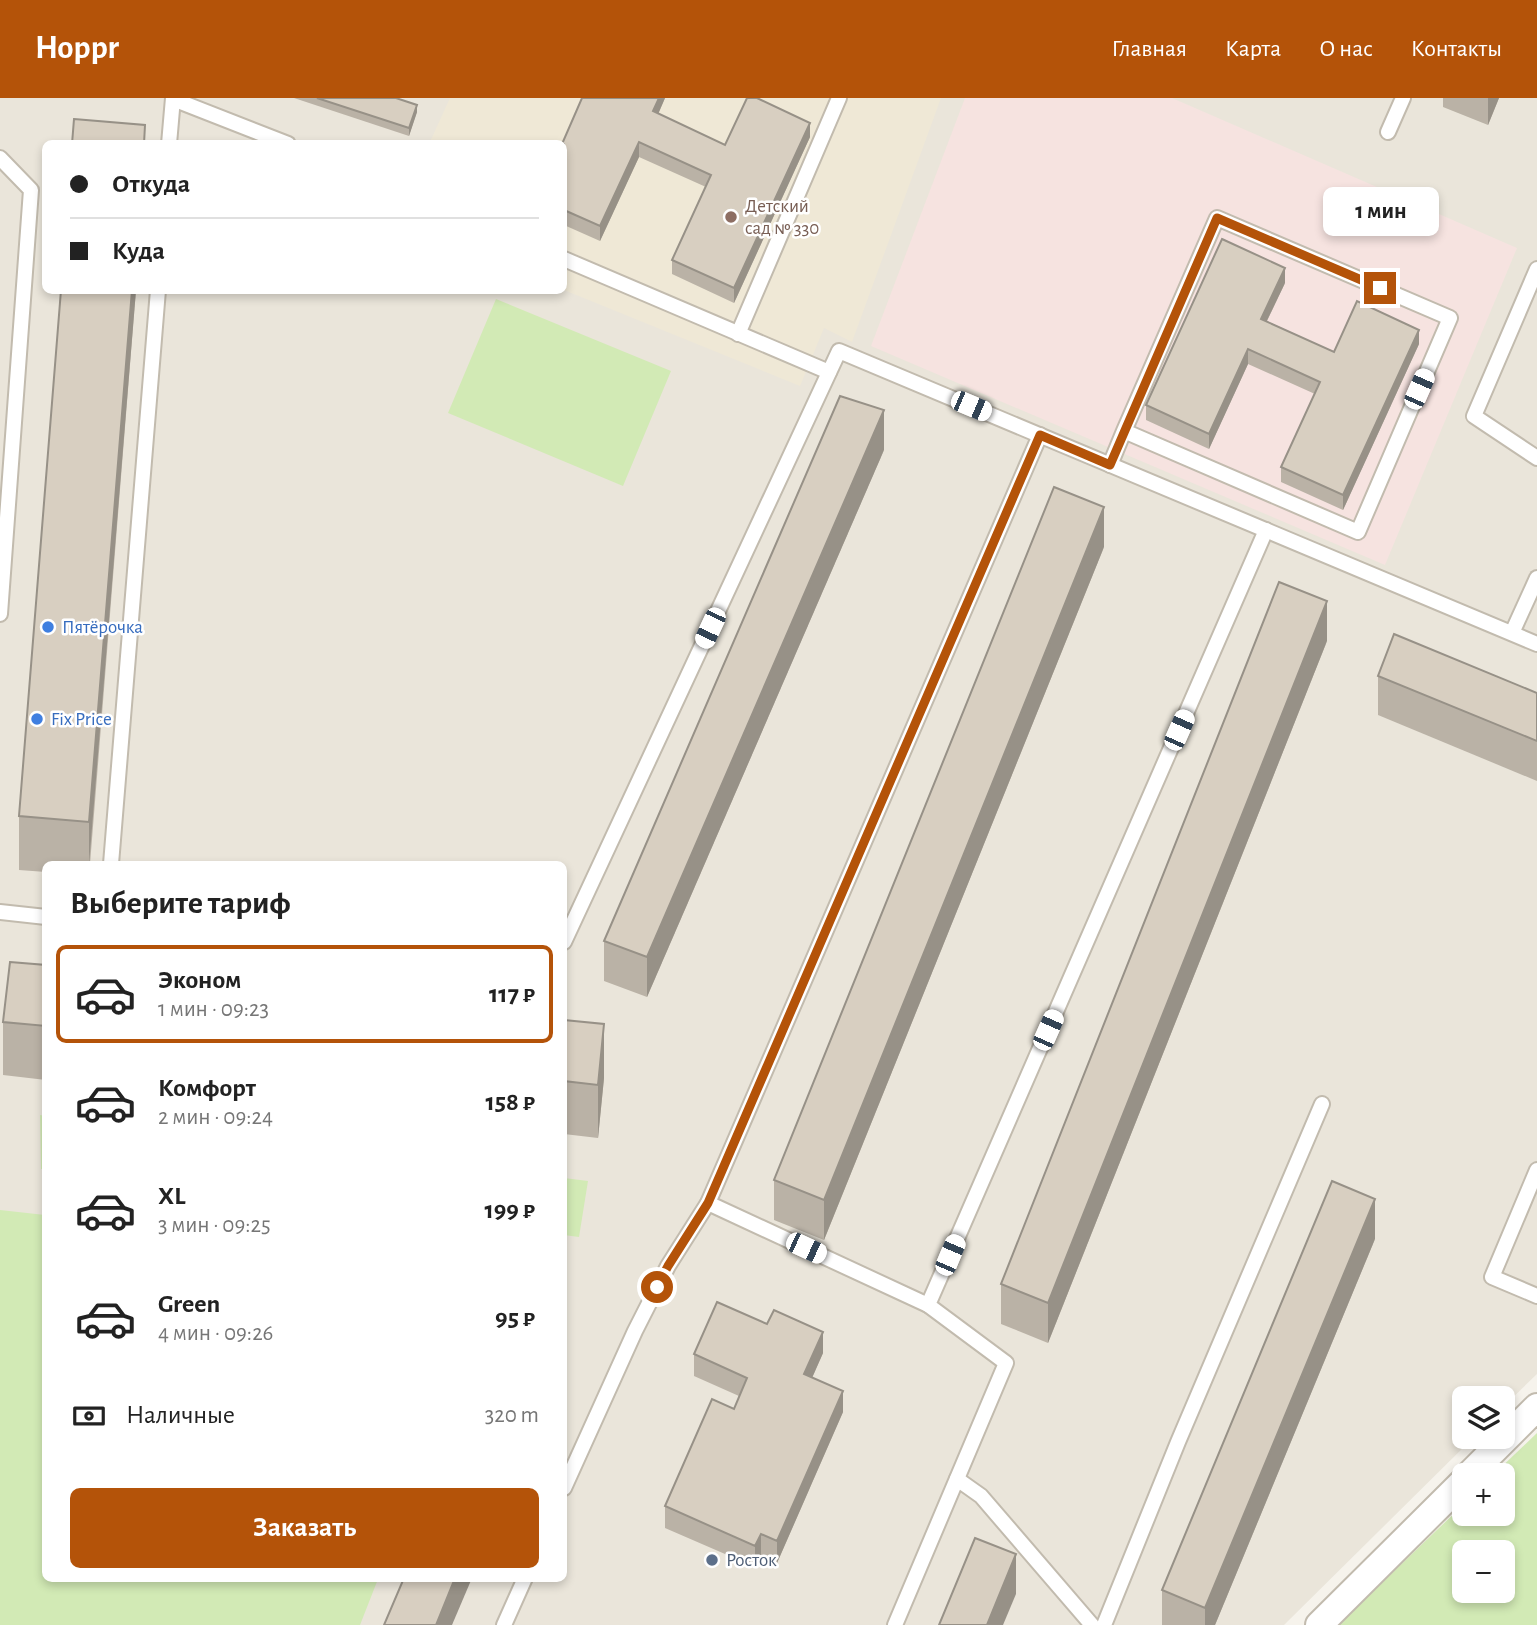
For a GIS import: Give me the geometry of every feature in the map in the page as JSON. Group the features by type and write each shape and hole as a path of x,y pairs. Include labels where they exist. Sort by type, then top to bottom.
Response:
{"street":[{"path":"1481,1463 1537,1407"},
{"path":"1319,1625 1452,1493"}],"lane":[{"path":"169,140 173,98 278,140"},
{"path":"738,334 839,98"},
{"path":"1388,132 1403,98"},
{"path":"0,158 31,190 0,614"},
{"path":"1110,465 1124,431 1217,218 1450,318 1357,532 1124,431"},
{"path":"567,261 829,372"},
{"path":"1537,270 1474,416 1537,458"},
{"path":"111,861 158,294"},
{"path":"567,937 839,351 1537,644"},
{"path":"567,1481 629,1343 668,1266 708,1203 1040,435"},
{"path":"928,1305 1266,530"},
{"path":"1512,633 1537,578"},
{"path":"0,912 42,917"},
{"path":"1104,1625 1178,1441 1322,1104"},
{"path":"1537,1170 1492,1277 1537,1296"},
{"path":"708,1203 928,1305 1006,1363 895,1625"},
{"path":"957,1479 981,1496 1092,1625"},
{"path":"504,1625 523,1582"}],"shaded area":[{"path":"0,98 1537,98 1537,1374 1515,1395 1515,1386 1452,1386 1452,1449 1462,1449 1284,1625 0,1625"},
{"name":"Детский сад № 330","path":"450,98 941,98 852,342 824,328 800,386 567,291 567,140 431,140"},
{"path":"965,98 1172,98 1517,248 1385,565 871,346"}],"green space":[{"path":"496,299 671,371 623,486 448,413"},
{"path":"40,1115 42,1115 41,1169"},
{"path":"567,1178 588,1181 579,1237 567,1235"},
{"path":"0,1210 42,1215 42,1582 377,1582 360,1625 0,1625"},
{"path":"1537,1433 1537,1625 1338,1625 1452,1515 1452,1526 1515,1526 1515,1463 1506,1463"}],"building":[{"path":"317,98 396,98 417,105 409,128"},
{"path":"582,98 659,98 653,111 725,145 747,98 757,98 810,123 734,288 672,260 711,175 639,142 600,226 567,211 567,140 564,140"},
{"path":"74,119 145,125 144,140 72,140"},
{"path":"1222,239 1285,268 1261,319 1334,352 1357,301 1419,330 1343,495 1281,467 1320,382 1248,349 1209,434 1146,405"},
{"path":"61,294 132,294 89,822 19,816"},
{"path":"840,396 884,410 647,957 604,941"},
{"path":"1054,487 1104,507 824,1200 774,1180"},
{"path":"1279,582 1327,601 1048,1303 1001,1284"},
{"path":"1394,634 1537,693 1537,741 1378,676"},
{"path":"10,962 42,965 42,1026 3,1022"},
{"path":"567,1020 604,1024 598,1085 567,1081"},
{"path":"1332,1181 1375,1199 1205,1608 1162,1590"},
{"path":"717,1302 767,1324 774,1310 823,1332 804,1374 843,1391 777,1541 761,1534 755,1546 665,1506 712,1399 734,1409 747,1378 694,1354"},
{"path":"975,1538 1016,1554 987,1625 939,1625"},
{"path":"402,1582 453,1582 436,1625 384,1625"}],"place":[{"name":"Детский сад № 330","path":"731,217"},
{"name":"Пятёрочка","path":"48,627"},
{"name":"Fix Price","path":"37,719"},
{"name":"Росток","path":"712,1560"}],"route":[{"path":"657,1287 708,1203 1040,435 1110,465 1217,218 1380,288"}]}
